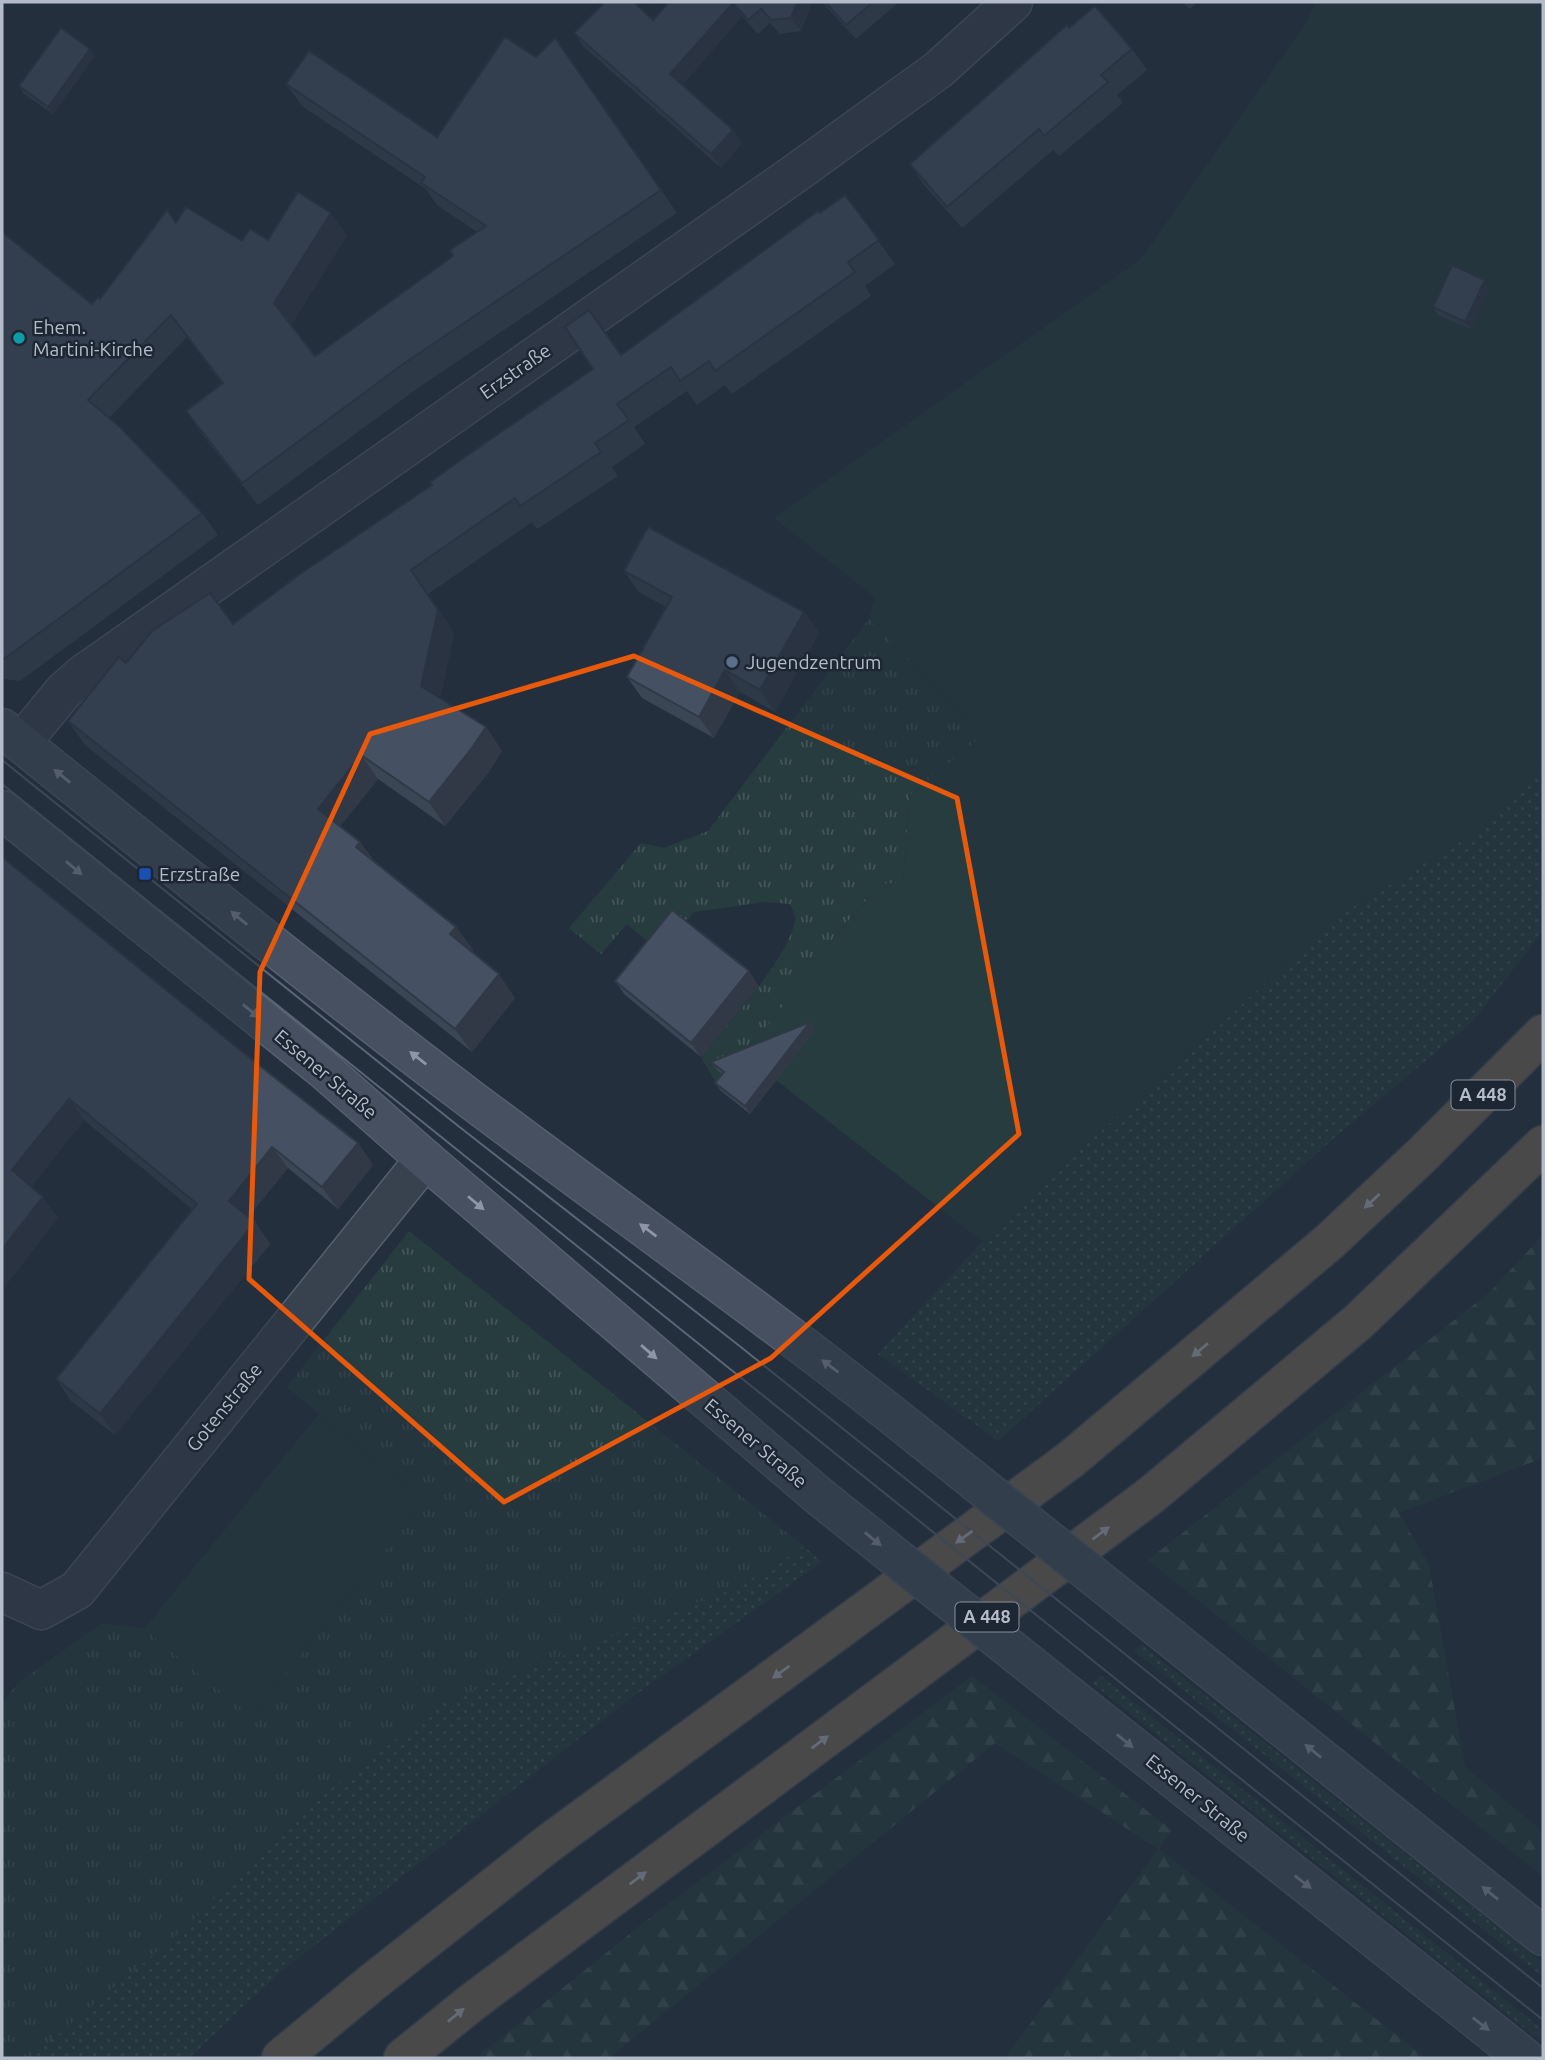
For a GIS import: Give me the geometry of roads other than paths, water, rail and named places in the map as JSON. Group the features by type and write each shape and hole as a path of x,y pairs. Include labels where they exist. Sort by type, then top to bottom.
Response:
{"highway":[{"name":"A 448","path":"281,2058 550,1843 1070,1460 1329,1242 1422,1155 1543,1034"},
{"name":"A 448","path":"403,2058 471,2003 1150,1496 1358,1322 1543,1145"}],"main road":[{"path":"8,745 472,1100 833,1368 1543,1936"},
{"name":"Essener Straße","path":"2,810 323,1069 820,1497 1525,2058"}],"street":[{"name":"Erzstraße","path":"8,745 82,675 800,170 938,70 1013,2"},
{"name":"Gotenstraße","path":"2,1592 41,1610 77,1590 425,1159"}],"tram line":[{"path":"2,760 1543,1988"},
{"path":"2,784 1543,2020"}],"place":[{"name":"Ehem. Martini-Kirche","path":"19,338"},
{"name":"Jugendzentrum","path":"732,662"},
{"name":"Erzstraße","path":"145,874"}]}
